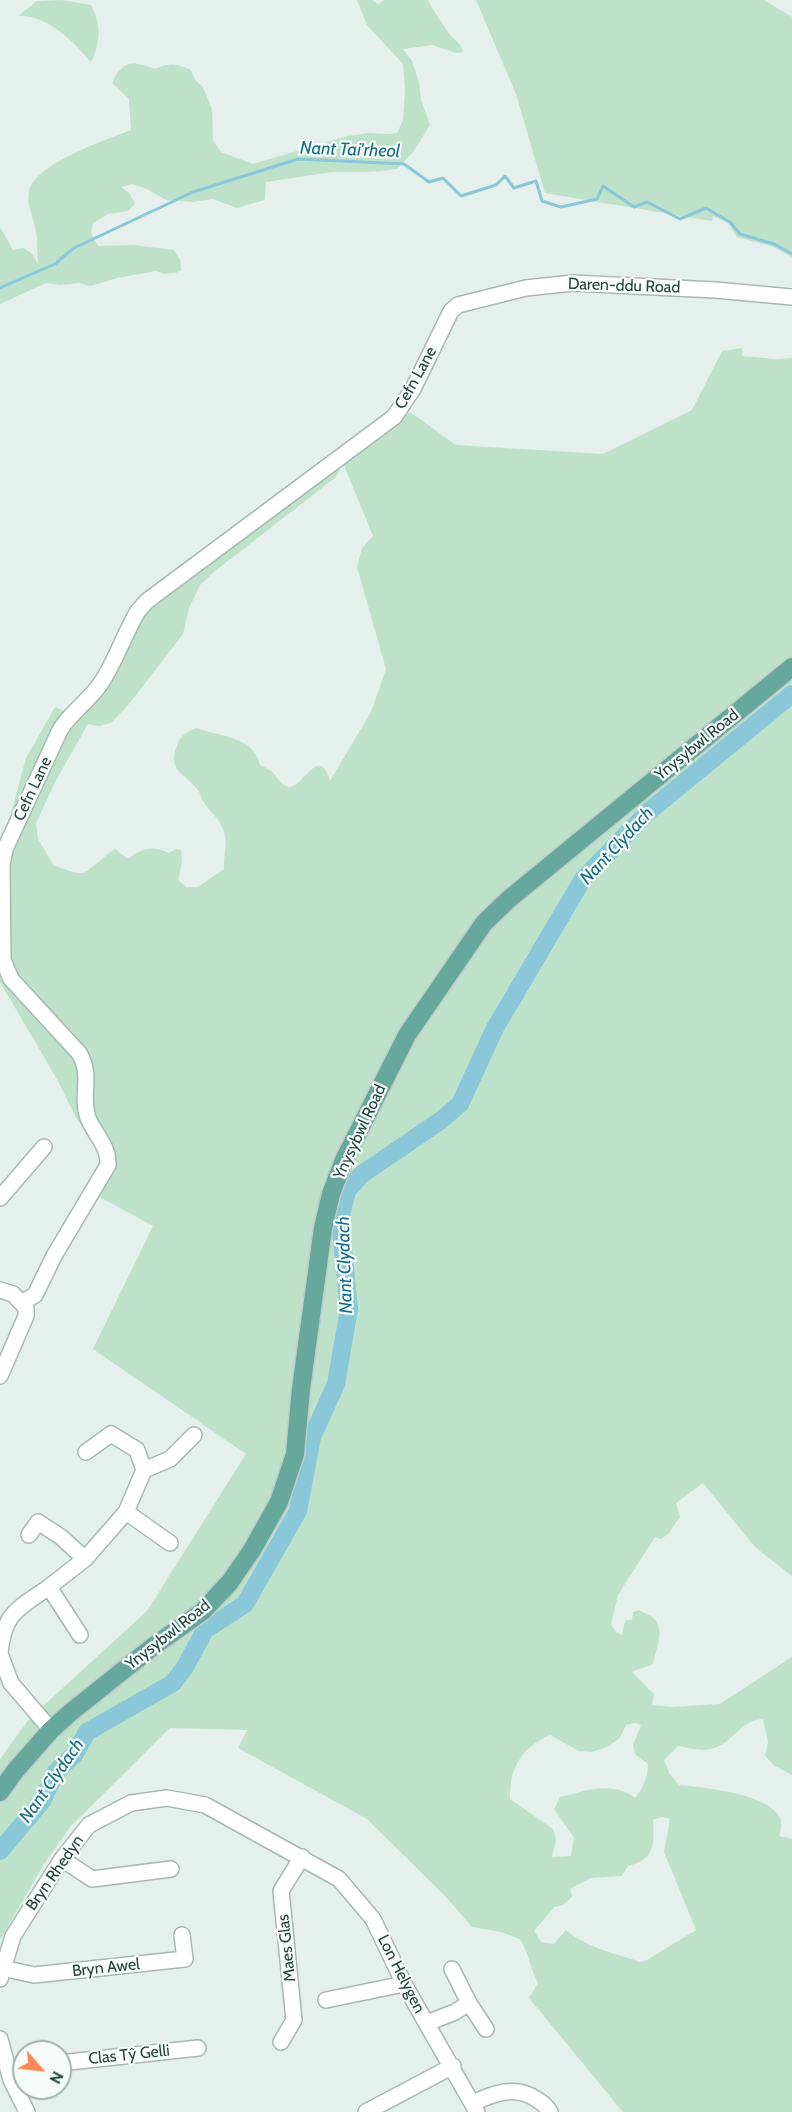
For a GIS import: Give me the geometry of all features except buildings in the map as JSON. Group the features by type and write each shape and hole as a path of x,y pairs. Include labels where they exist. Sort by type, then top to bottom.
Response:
{"main road":[{"name":"Ynysybwl Road","path":"0,1792 15,1771 70,1712 155,1645 202,1612 230,1582 252,1550 279,1502 296,1454 301,1389 323,1228 331,1194 344,1160 407,1035 484,923 509,899 792,667"}],"street":[{"name":"Daren-ddu Road","path":"458,305 526,288 573,283 715,290 792,297"},
{"name":"Cefn Lane","path":"23,1302 34,1295 54,1256 108,1165 109,1154 88,1116 85,1063 79,1053 11,979 3,960 2,865 5,849 60,730 67,719 101,684 138,610 394,417 413,389 451,311 458,305"},
{"path":"0,1198 44,1147"},
{"path":"0,1290 13,1294 23,1302 26,1308 26,1316 0,1376"},
{"path":"51,1730 5,1687 0,1653 2,1632 11,1614 85,1559 126,1512 144,1470 137,1450 111,1434 86,1452"},
{"path":"144,1470 170,1459 194,1435"},
{"path":"126,1512 163,1542"},
{"path":"29,1535 38,1522 61,1537 85,1559"},
{"path":"49,1587 74,1632"},
{"name":"Bryn Rhedyn","path":"1,1974 6,1932 89,1826 131,1803 167,1798 205,1805 302,1857"},
{"name":"Lon Helygen","path":"302,1857 339,1879 373,1919 404,1984 475,2107"},
{"name":"Maes Glas","path":"281,2042 294,2020 281,1891 302,1857"},
{"path":"62,1859 92,1879 171,1869"},
{"name":"Bryn Awel","path":"1,1974 34,1975 185,1959 182,1935"},
{"path":"452,1969 486,2029"},
{"path":"326,2000 404,1984"},
{"path":"427,2023 455,2012 469,2002"},
{"path":"0,2039 12,2066"},
{"name":"Clas Tŷ Gelli","path":"72,2062 198,2048"},
{"path":"366,2112 453,2066"},
{"path":"475,2107 496,2092 526,2092 548,2107 550,2112"}],"green space":[{"path":"61,0 91,5 95,12 98,34 91,62 68,38 49,24 18,16 37,1"},
{"path":"357,0 372,0 378,4 385,0 428,0 463,52 456,53 432,45 403,49 412,61 419,82 421,100 430,125 413,152 397,169 332,172 266,182 265,200 237,208 213,199 192,202 166,200 147,189 132,184 121,187 129,193 135,204 128,211 108,214 93,223 91,233 98,246 133,245 174,250 180,260 181,270 164,274 156,271 117,278 90,286 80,283 60,285 46,283 0,304 0,227 13,250 24,248 32,254 38,264 37,236 29,206 29,191 34,181 44,171 58,162 90,146 131,130 129,99 112,83 120,70 129,64 141,64 155,69 173,65 191,70 195,80 203,87 212,109 213,140 221,152 253,164 348,136 397,133 403,120 405,91 403,64 367,25"},
{"path":"476,0 764,0 792,17 792,257 771,246 737,237 728,223 713,216 712,221 545,193 516,94"},
{"path":"742,348 742,356 792,358 792,1576 755,1547 703,1483 676,1503 680,1517 668,1534 661,1539 655,1537 618,1595 611,1624 616,1632 622,1635 625,1620 632,1620 633,1612 639,1610 656,1621 659,1636 653,1664 632,1672 654,1694 652,1705 672,1707 720,1704 792,1657 792,1775 775,1766 765,1756 768,1742 763,1719 748,1723 719,1746 703,1750 678,1746 664,1760 669,1773 679,1785 734,1793 763,1803 780,1818 779,1836 792,1839 792,2112 623,2112 529,1998 538,1983 520,1939 501,1932 472,1927 446,1897 367,1819 238,1748 247,1730 170,1728 71,1826 44,1864 0,1940 0,1759 30,1718 147,1611 246,1454 93,1349 153,1226 98,1196 107,1151 77,1120 58,1081 0,982 0,854 26,758 55,707 67,712 86,693 145,591 335,453 343,462 410,412 456,445 603,454 692,410 722,351","holes":["343,463 373,536 362,548 357,567 386,669 371,712 330,781 326,771 321,766 316,766 295,785 287,787 271,771 260,765 256,755 243,742 197,728 184,734 179,741 175,751 175,765 198,790 204,803 221,825 226,839 224,869 198,887 186,887 178,880 182,862 181,850 176,849 169,853 153,848 138,852 128,859 115,849 83,873 54,866 38,839 36,823 55,782 88,724 99,726 111,723 129,704 183,634 189,608 200,585 336,477","634,1723 641,1725 633,1745 635,1754 648,1764 646,1778 640,1790 635,1798 618,1789 608,1788 560,1797 554,1809 574,1838 571,1856 552,1857 556,1840 553,1829 510,1799 512,1778 519,1760 532,1746 550,1735 579,1751 592,1752 607,1747 620,1738 626,1725","662,1817 670,1819 664,1852 696,1930 640,1962 592,1946 566,1930 554,1944 541,1942 534,1931 554,1907 563,1905 572,1897 570,1889 591,1878 622,1876 628,1866 644,1859 653,1843 653,1820"]}],"waterway":[{"name":"Nant Tai'rheol","path":"0,288 55,264 74,248 193,192 298,159 404,164 429,182 443,178 461,196 496,185 505,176 514,188 536,181 542,201 561,207 597,199 603,186 634,207 647,202 680,219 706,208 730,222 740,234 774,244 792,254"},
{"name":"Nant Clydach","path":"0,1851 42,1801 56,1772 74,1755 87,1732 173,1683 185,1667 205,1630 245,1604 298,1511 312,1437 336,1384 349,1309 340,1219 347,1191 362,1174 440,1121 460,1104 495,1028 583,879 648,812 792,694"}]}
